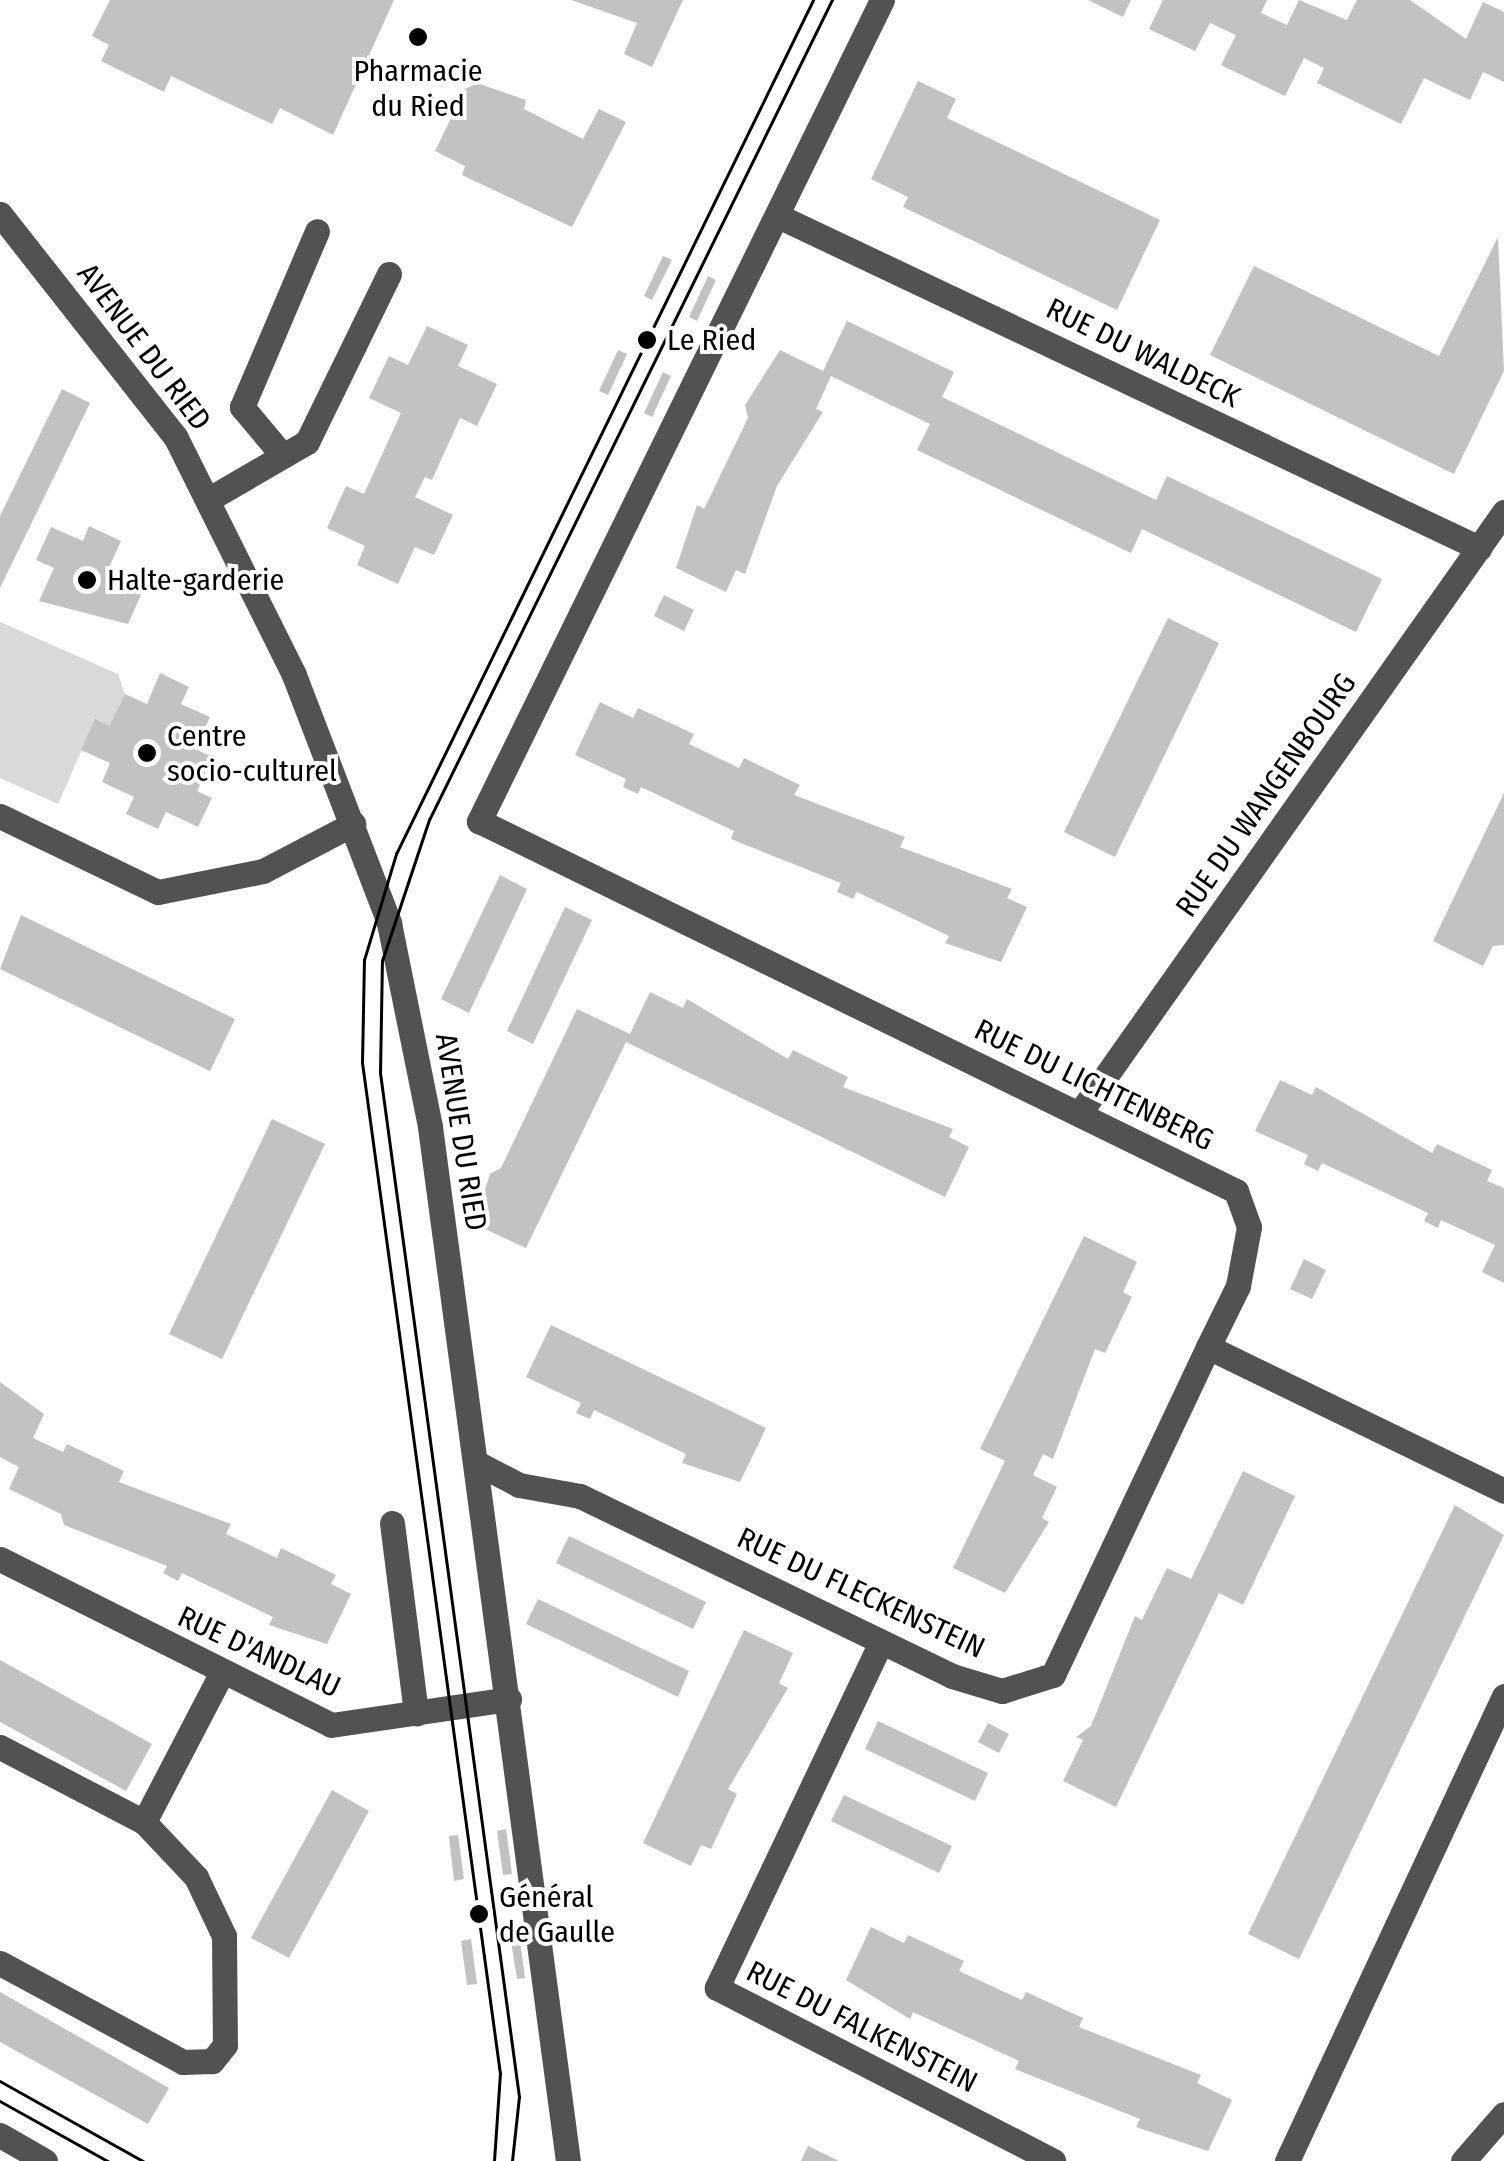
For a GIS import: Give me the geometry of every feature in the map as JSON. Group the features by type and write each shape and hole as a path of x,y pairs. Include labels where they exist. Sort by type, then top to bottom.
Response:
{"street":[{"path":"778,216 882,0"},
{"name":"AVENUE DU RIED","path":"0,214 164,421 208,499 353,824 402,973 510,1699 568,2161"},
{"name":"RUE DU WALDECK","path":"778,216 1479,548"},
{"name":"RUE DU LICHTENBERG","path":"778,216 479,820 1236,1191 1249,1227 1238,1286 1208,1347"},
{"path":"283,456 242,407 317,231"},
{"path":"208,499 307,442 389,274"},
{"name":"RUE DU WANGENBOURG","path":"1079,1114 1504,512"},
{"path":"0,816 158,892 263,871 353,824"},
{"path":"1208,1347 1504,1492"},
{"name":"RUE DU FLECKENSTEIN","path":"476,1463 519,1485 580,1496 881,1642 1002,1691 1053,1675 1208,1347"},
{"path":"392,1523 416,1713"},
{"name":"RUE D'ANDLAU","path":"0,1559 221,1674 331,1725 510,1699"},
{"name":"RUE DU FALKENSTEIN","path":"881,1642 716,1988 1053,2161"},
{"path":"144,1822 221,1674"},
{"path":"1287,2161 1504,1696"},
{"path":"0,1747 144,1822 220,1918 230,2025 220,2054 182,2062 0,1963"},
{"path":"1463,2161 1504,2114"},
{"path":"0,2135 45,2161"}],"shaded area":[{"path":"0,622 118,674 125,694 109,726 95,720 58,804 0,778"}],"building":[{"path":"110,0 394,0 333,135 280,108 272,124 171,76 164,92 101,61 109,45 92,36"},
{"path":"571,0 683,0 652,67 624,54 637,23"},
{"path":"1088,0 1131,0 1123,17"},
{"path":"1163,0 1267,0 1261,13 1287,25 1299,0 1347,20 1357,0 1410,0 1466,39 1483,2 1504,12 1504,82 1483,72 1470,100 1424,78 1401,124 1317,83 1324,68 1304,58 1285,96 1221,65 1236,35 1210,23 1195,51 1149,29"},
{"path":"918,81 956,99 947,118 1160,220 1117,310 903,207 908,197 871,179"},
{"path":"477,83 526,100 524,109 583,139 599,109 626,122 572,227 462,175 465,166 435,151 465,89"},
{"path":"1498,237 1504,371 1454,474 1210,355 1254,266 1439,356"},
{"path":"663,256 672,260 652,300 644,296"},
{"path":"708,276 716,280 697,321 689,317"},
{"path":"847,321 954,372 942,397 1156,500 1167,476 1382,579 1356,632 1142,529 1131,553 917,450 930,424 831,376 816,409 823,412 777,486 745,574 736,570 726,592 676,568 697,505 704,509 748,418 745,405 780,350 823,371"},
{"path":"427,326 468,345 458,366 497,384 477,426 460,418 432,480 425,477 415,497 453,515 434,555 415,547 398,584 357,565 365,546 327,528 346,486 364,494 401,413 369,398 389,356 408,365"},
{"path":"618,350 627,354 608,395 599,391"},
{"path":"663,372 671,376 652,417 644,413"},
{"path":"62,389 90,403 0,588 0,516"},
{"name":"Halte-garderie","path":"89,526 121,541 107,572 144,588 128,624 39,601 54,568 36,560 51,527 83,541"},
{"path":"664,595 694,610 684,631 654,616"},
{"path":"1168,618 1219,643 1115,857 1064,832"},
{"name":"Centre socio-culturel","path":"160,673 189,687 181,704 210,717 195,749 213,757 197,791 212,798 198,827 166,812 158,829 126,814 134,797 102,782 110,763 81,750 95,719 109,726 125,694 147,704"},
{"path":"600,702 633,718 638,708 694,734 689,744 739,768 744,758 800,785 794,795 905,837 900,847 1012,889 1007,898 1027,907 1001,962 945,943 949,936 857,892 853,899 837,892 841,883 731,839 734,831 641,787 638,794 623,787 626,779 575,755"},
{"path":"1504,793 1504,945 1493,946 1483,966 1433,941"},
{"path":"500,875 527,889 469,1013 441,999"},
{"path":"565,907 592,920 533,1044 507,1031"},
{"path":"21,915 235,1019 210,1071 0,969"},
{"path":"650,992 683,1008 687,999 788,1059 793,1050 848,1077 843,1087 953,1129 949,1137 969,1147 945,1197 626,1042 526,1248 474,1224 490,1174 501,1168 577,1009 630,1034"},
{"path":"1280,1080 1312,1095 1316,1087 1432,1153 1437,1144 1492,1170 1487,1181 1504,1188 1504,1283 1482,1272 1495,1245 1441,1220 1438,1228 1424,1221 1428,1213 1322,1163 1318,1171 1304,1164 1308,1155 1255,1131"},
{"path":"272,1119 325,1144 222,1359 169,1334"},
{"path":"1084,1236 1137,1262 1123,1292 1132,1297 1105,1353 1095,1349 1053,1459 1043,1454 1033,1475 1057,1487 1042,1518 1049,1522 1005,1593 953,1568 1005,1461 980,1449"},
{"path":"1304,1259 1326,1270 1312,1299 1290,1289"},
{"path":"551,1325 766,1428 740,1482 682,1463 686,1454 594,1410 590,1419 576,1413 581,1403 526,1377"},
{"path":"0,1382 44,1414 33,1438 63,1452 67,1444 124,1471 119,1482 231,1524 226,1534 277,1558 281,1548 336,1575 331,1584 351,1594 327,1644 269,1625 273,1617 182,1573 178,1581 163,1573 167,1566 64,1525 61,1514 9,1489 19,1467 0,1457"},
{"path":"1243,1471 1295,1496 1243,1605 1219,1593 1116,1807 1063,1781 1083,1740 1076,1737 1091,1726 1135,1616 1142,1620 1167,1568 1191,1579"},
{"path":"1455,1505 1504,1535 1299,1959 1248,1934"},
{"path":"569,1536 706,1602 693,1629 556,1563"},
{"path":"538,1599 689,1671 678,1697 526,1624"},
{"path":"744,1630 793,1653 779,1683 788,1688 728,1789 737,1794 711,1849 701,1845 691,1866 643,1843"},
{"path":"0,1660 152,1744 126,1791 0,1722"},
{"path":"878,1721 988,1773 975,1801 865,1749"},
{"path":"988,1723 1009,1734 999,1753 978,1742"},
{"path":"332,1790 369,1811 289,1958 251,1938"},
{"path":"844,1795 952,1846 939,1873 831,1821"},
{"path":"506,1829 512,1874 503,1875 497,1831"},
{"path":"458,1835 464,1879 454,1881 449,1836"},
{"path":"871,1927 904,1943 908,1935 964,1961 959,1971 1022,2000 1026,1992 1083,2018 1079,2027 1201,2075 1197,2083 1232,2100 1208,2151 1136,2127 1140,2119 1015,2069 1019,2061 913,2012 910,2019 846,1980"},
{"path":"519,1933 525,1978 517,1979 510,1935"},
{"path":"471,1939 477,1984 467,1985 461,1941"},
{"path":"0,1992 169,2088 148,2124 0,2042"},
{"path":"808,2146 839,2161 801,2161"}],"tram line":[{"path":"494,2161 500,2074 362,1063 364,960 396,854 813,0"},
{"path":"512,2161 519,2097 380,1073 382,961 429,820 832,0"},
{"path":"0,2081 143,2161"},
{"path":"0,2101 108,2161"}],"place":[{"name":"Pharmacie du Ried","path":"418,37"},
{"name":"Le Ried","path":"647,340"},
{"name":"Halte-garderie","path":"87,580"},
{"name":"Centre socio-culturel","path":"147,753"},
{"name":"Général de Gaulle","path":"479,1914"}]}
